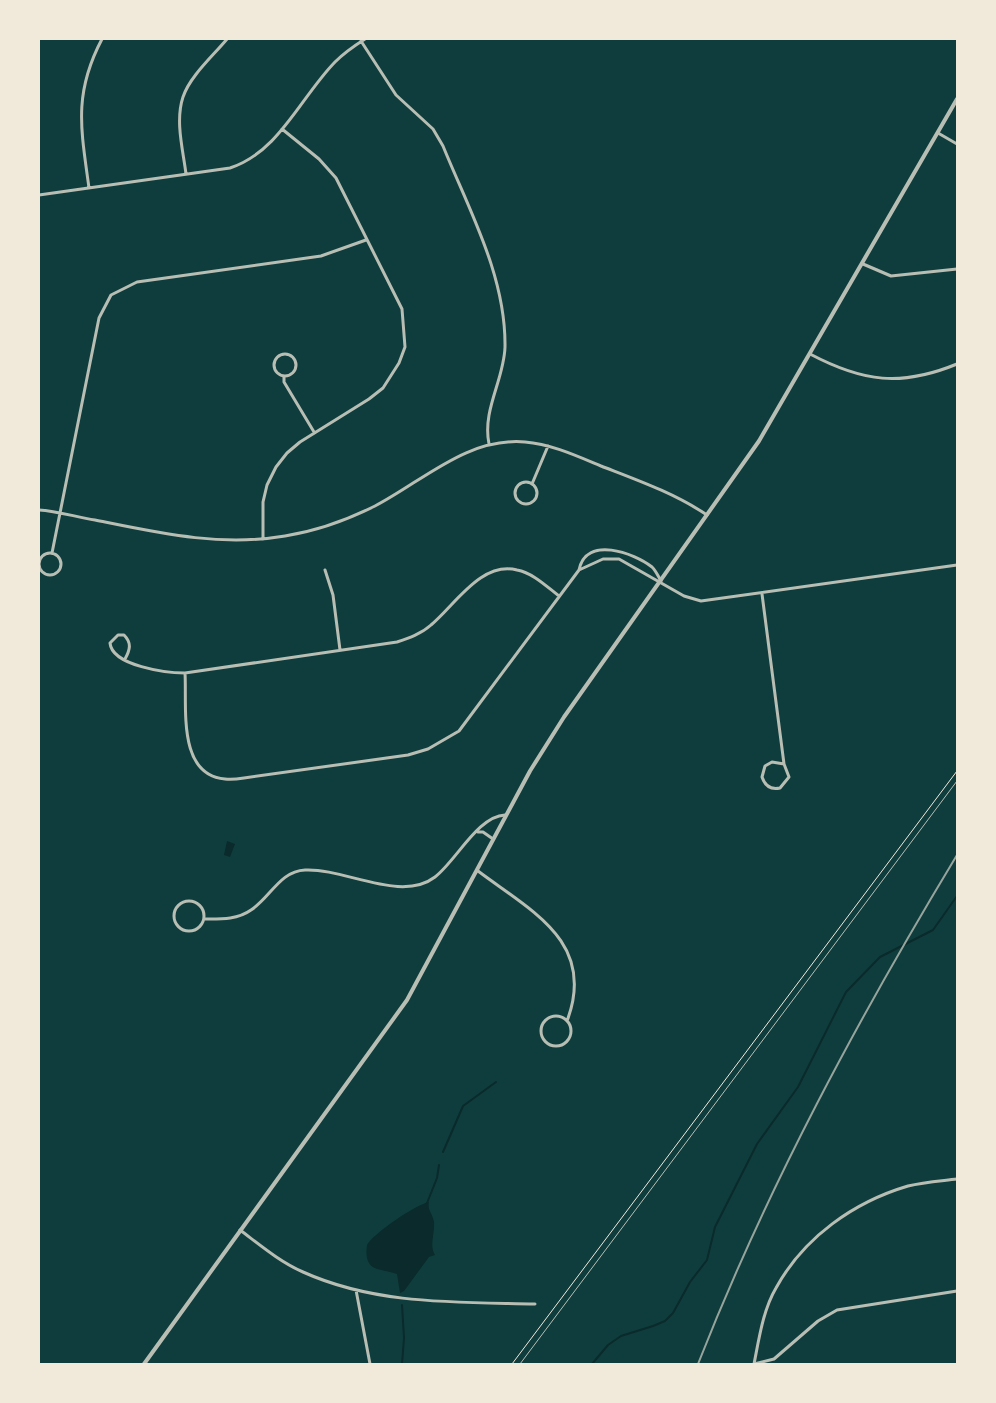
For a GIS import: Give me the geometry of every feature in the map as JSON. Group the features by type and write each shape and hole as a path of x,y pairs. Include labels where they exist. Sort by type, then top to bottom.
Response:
{"street":[{"path":"89,188 81,133 81,108 83,86 102,39"},
{"path":"186,174 180,126 180,112 184,96 226,39"},
{"path":"39,196 230,168 246,163 258,155 282,129 334,63 365,39"},
{"path":"361,41 396,95 433,129 443,146 495,278 501,301 504,349 501,370 488,416 489,444"},
{"path":"144,1364 407,1000 478,871 505,815 554,732 760,440 957,99"},
{"path":"263,539 263,502 267,485 286,453 314,432 369,399 383,388 399,363 405,347 402,309 336,178 320,159 282,129"},
{"path":"938,133 957,144"},
{"path":"52,553 100,318 112,295 137,282 321,256 338,252 366,240"},
{"path":"863,264 891,276 957,269"},
{"path":"810,354 838,369 860,376 883,379 906,379 924,376 957,364"},
{"path":"288,355 294,359 295,368 292,374 284,376 276,371 274,364 278,358 288,355"},
{"path":"284,376 284,382 314,432"},
{"path":"39,510 204,540 263,539 312,530 348,517 375,505 454,458 489,444 526,442 548,446 654,487 683,500 707,516"},
{"path":"532,484 548,446"},
{"path":"525,482 532,484 537,492 536,499 531,504 521,503 516,498 517,488 525,482"},
{"path":"185,673 188,745 193,760 208,775 224,780 244,778 408,755 428,749 459,731 579,570 581,561 586,557 600,551 617,550 631,554 654,569 661,581"},
{"path":"52,553 59,557 61,567 57,573 50,575 43,573 39,563 42,557 52,553"},
{"path":"579,570 603,559 620,559 648,577 661,581 684,596 701,601 762,594 957,565"},
{"path":"125,659 130,645 124,635 118,635 110,643 111,650 116,655 149,670 164,673 185,673 396,642 414,636 430,627 484,575 495,570 511,569 529,574 559,596"},
{"path":"325,570 333,595 340,650"},
{"path":"762,594 784,764 789,772 784,785 777,789 765,784 762,777 765,766 776,761 784,764"},
{"path":"204,919 222,920 240,916 253,910 279,882 302,870 318,870 397,887 423,884 435,877 492,818 505,815"},
{"path":"477,832 483,832 493,839"},
{"path":"478,871 548,924 562,940 572,963 575,988 567,1021 571,1035 565,1044 555,1047 546,1043 541,1034 545,1021 554,1016 567,1021"},
{"path":"189,901 198,905 204,914 204,919 199,927 189,931 176,924 174,915 178,906 189,901"},
{"path":"957,1179 910,1186 872,1199 838,1218 815,1238 776,1288 762,1325 754,1364 774,1359 818,1321 838,1310 957,1291"},
{"path":"240,1230 279,1259 301,1272 356,1290 394,1298 535,1304"},
{"path":"356,1290 370,1364"}],"lane":[{"path":"520,1364 957,781"}],"path":[{"path":"512,1364 957,771"}],"water":[{"path":"227,841 235,844 230,857 224,855"},
{"path":"429,1202 434,1222 432,1244 435,1255 429,1257 404,1291 400,1293 397,1274 374,1268 366,1254 367,1245 395,1220 414,1208"}],"waterway":[{"path":"592,1364 608,1345 621,1336 665,1321 673,1313 690,1282 707,1260 715,1227 757,1144 798,1087 846,992 880,957 933,930 957,896"},
{"path":"443,1152 463,1106 496,1082"},
{"path":"427,1203 437,1178 439,1165"},
{"path":"402,1305 404,1338 402,1364"}],"railway":[{"path":"698,1364 754,1232 817,1104 850,1041 957,855"}]}
